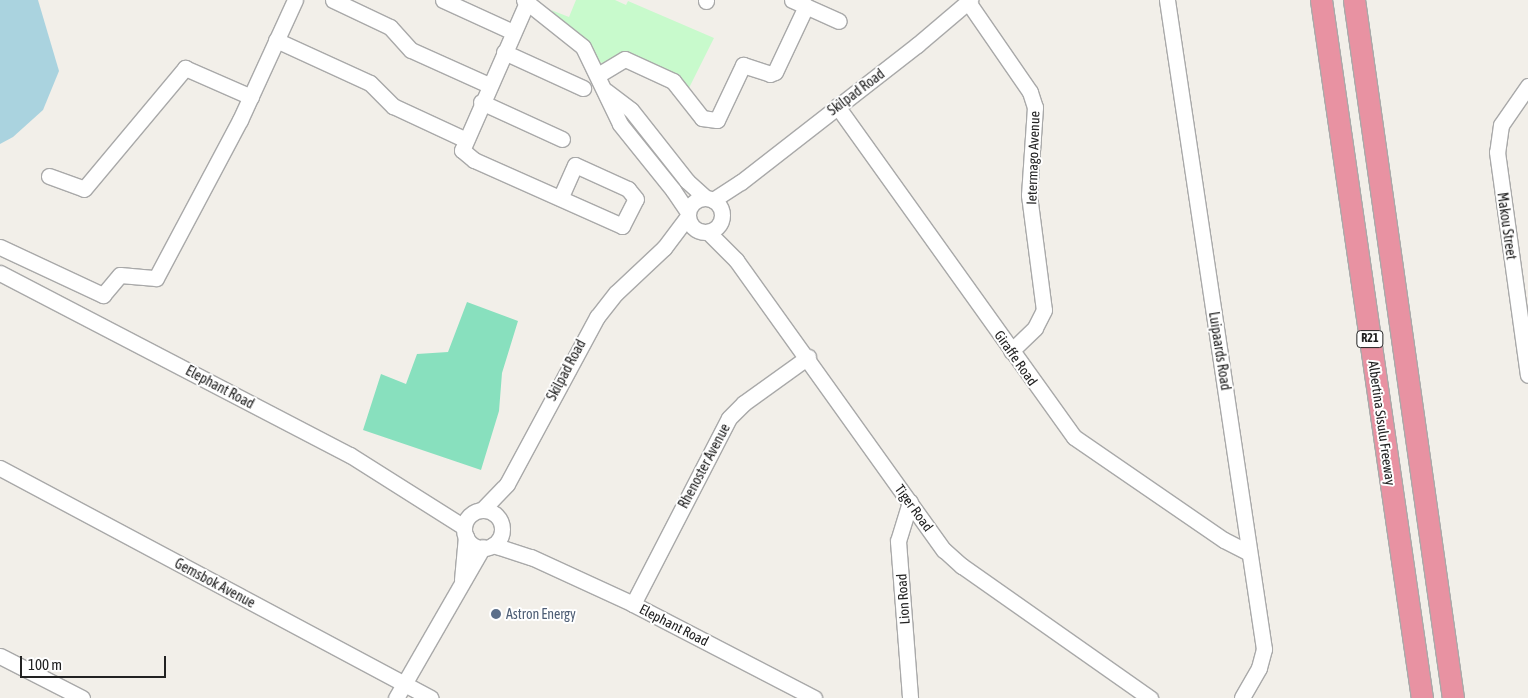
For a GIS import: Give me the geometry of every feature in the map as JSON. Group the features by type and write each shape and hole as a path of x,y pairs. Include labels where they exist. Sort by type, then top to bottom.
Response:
{"highway":[{"name":"Albertina Sisulu Freeway","path":"1321,0 1420,688"},
{"name":"R21","path":"1354,0 1453,698"}],"street":[{"path":"0,247 103,296 120,275 156,278 251,97 295,0"},
{"path":"334,0 390,27 411,50 489,85"},
{"path":"443,0 513,32"},
{"name":"Luipaards Road","path":"1167,0 1264,649 1260,668 1242,698"},
{"path":"560,198 575,165 628,189 636,199 622,226 474,160 462,150 464,139 526,1 570,34 591,59 620,124 674,190 705,216"},
{"name":"Skilpad Road","path":"471,522 506,484 586,334 616,293 664,248 705,216 742,182 969,1"},
{"name":"Ietermago Avenue","path":"969,1 1030,92 1035,107 1029,195 1044,310 1038,324 1011,351"},
{"path":"598,75 625,59 673,82 702,118 717,120 743,65 770,74 774,72 799,3 839,21"},
{"path":"276,40 370,84 393,106 464,139"},
{"path":"504,52 583,88"},
{"path":"49,176 84,189 185,68 251,97"},
{"name":"Makou Street","path":"1528,87 1501,125 1497,152 1528,375"},
{"path":"606,91 630,110 687,181 705,216"},
{"path":"481,102 562,139"},
{"name":"Giraffe Road","path":"837,106 1074,437 1224,540 1249,553"},
{"name":"Tiger Road","path":"705,216 808,357 944,550 962,566 1150,698"},
{"name":"Elephant Road","path":"0,273 350,455 436,508 471,522 492,512 531,556"},
{"name":"Rhenoster Avenue","path":"633,604 729,418 744,403 808,357"},
{"name":"Gemsbok Avenue","path":"0,468 430,698"},
{"name":"Skilpad Road","path":"488,546 501,524 506,484"},
{"name":"Lion Road","path":"910,502 898,541 910,698"},
{"path":"462,580 471,522"},
{"name":"Elephant Road","path":"471,522 473,544 531,556 633,604 814,698"},
{"path":"396,698 462,580 488,546"},
{"path":"0,656 82,698"}],"green space":[{"path":"576,0 615,0 626,5 628,1 714,38 687,92 675,78 598,62 581,38 551,10 569,17"},
{"path":"467,302 518,321 502,373 499,411 481,470 363,430 381,374 406,384 417,354 448,352"}],"water":[{"path":"0,0 38,0 59,71 43,110 13,137 0,144"}],"place":[{"name":"Astron Energy","path":"496,614"}]}
